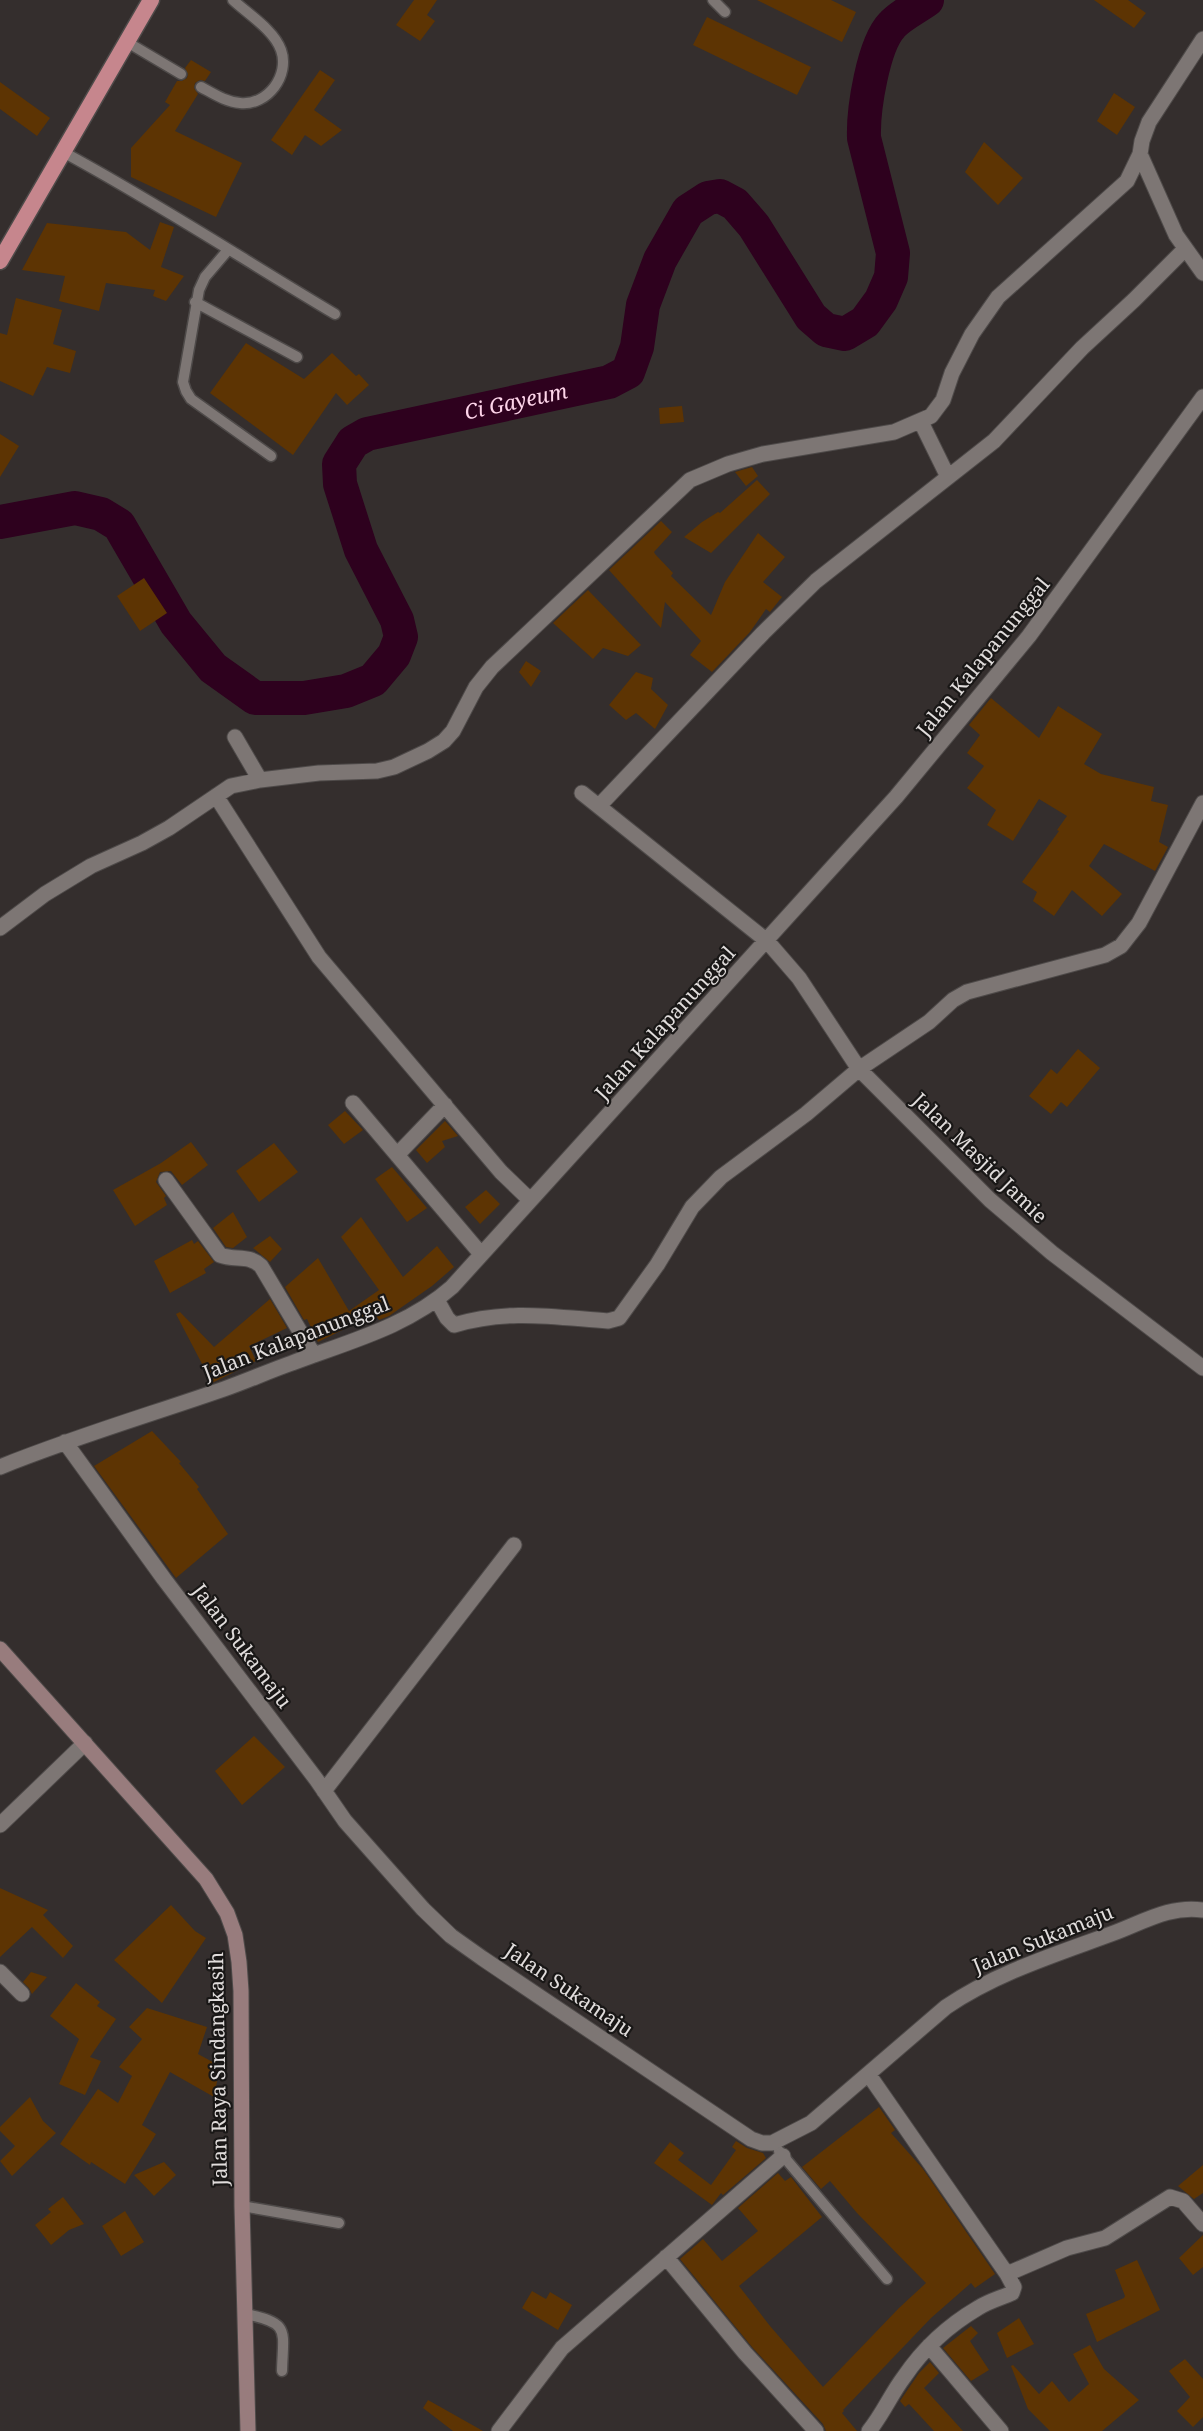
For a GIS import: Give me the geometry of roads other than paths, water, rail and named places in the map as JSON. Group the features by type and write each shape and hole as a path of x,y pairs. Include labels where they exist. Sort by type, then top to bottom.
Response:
{"highway":[{"path":"0,261 151,0"}],"main road":[{"name":"Jalan Raya Sindangkasih","path":"0,1649 207,1879 227,1913 235,1935 241,1991 242,2206 248,2431"}],"street":[{"path":"1203,39 1149,122 1143,161 1176,235 1203,273"},
{"path":"0,927 45,894 91,866 169,828 231,786 260,780 386,769 405,763 444,741 462,716 476,687 492,667 690,480 728,464 763,454 923,427 937,410 955,365 972,334 998,297 1123,185 1133,170 1143,161"},
{"path":"599,806 763,633 816,581 994,441 1082,348 1185,249"},
{"name":"Jalan Kalapanunggal","path":"0,1467 65,1442 225,1389 374,1333 407,1318 437,1300 896,797 1014,654 1065,588 1203,397"},
{"path":"923,427 948,477"},
{"path":"235,737 260,780"},
{"name":"Jalan Masjid Jamie","path":"582,793 767,940 799,978 859,1069 1020,1229 1203,1368"},
{"path":"216,796 319,957 501,1172 530,1200"},
{"path":"437,1300 449,1321 493,1315 523,1314 608,1321 619,1318 657,1265 674,1233 702,1196 721,1177 806,1114 859,1069 929,1022 953,1000 967,992 1105,955 1121,946 1139,923 1203,803"},
{"path":"353,1103 481,1254"},
{"path":"397,1155 445,1105"},
{"path":"165,1180 220,1256 247,1257 255,1260 261,1266 314,1355"},
{"name":"Jalan Sukamaju","path":"65,1442 345,1821 423,1909 451,1936 751,2139 762,2143 772,2143 811,2124 946,2007 968,1992 1022,1967 1164,1912 1182,1909 1203,1910"},
{"path":"324,1791 514,1545"},
{"path":"0,1825 85,1743"},
{"path":"0,1972 22,1994"},
{"path":"869,2075 1007,2274 1014,2288 1012,2293 978,2307 929,2346 903,2377 881,2416 869,2431"},
{"path":"499,2431 562,2348 783,2156"},
{"path":"1007,2274 1067,2248 1106,2238 1170,2197 1183,2201 1203,2224"},
{"path":"666,2257 745,2353 816,2431"},
{"path":"929,2346 1001,2431"}],"lane":[{"path":"201,87 226,100 242,104 257,101 269,94 281,78 284,65 281,49 273,36 232,0"},
{"path":"713,0 725,12"},
{"path":"127,42 181,74"},
{"path":"63,152 140,194 335,314"},
{"path":"228,250 205,277 195,302 183,382 191,399 271,456"},
{"path":"195,302 297,357"},
{"path":"772,2143 887,2280"},
{"path":"242,2206 339,2223"},
{"path":"245,2314 279,2325 283,2331 282,2371"}],"waterway":[{"name":"Ci Gayeum","path":"0,522 75,508 101,514 119,525 176,623 213,668 255,698 304,698 346,691 373,680 394,655 401,637 397,620 361,550 340,484 339,464 353,442 367,434 609,382 628,372 637,347 643,305 660,260 688,211 708,198 720,196 735,204 754,226 811,317 826,330 845,334 865,322 881,300 891,277 893,253 864,138 870,78 885,34 904,15 927,0"}]}
